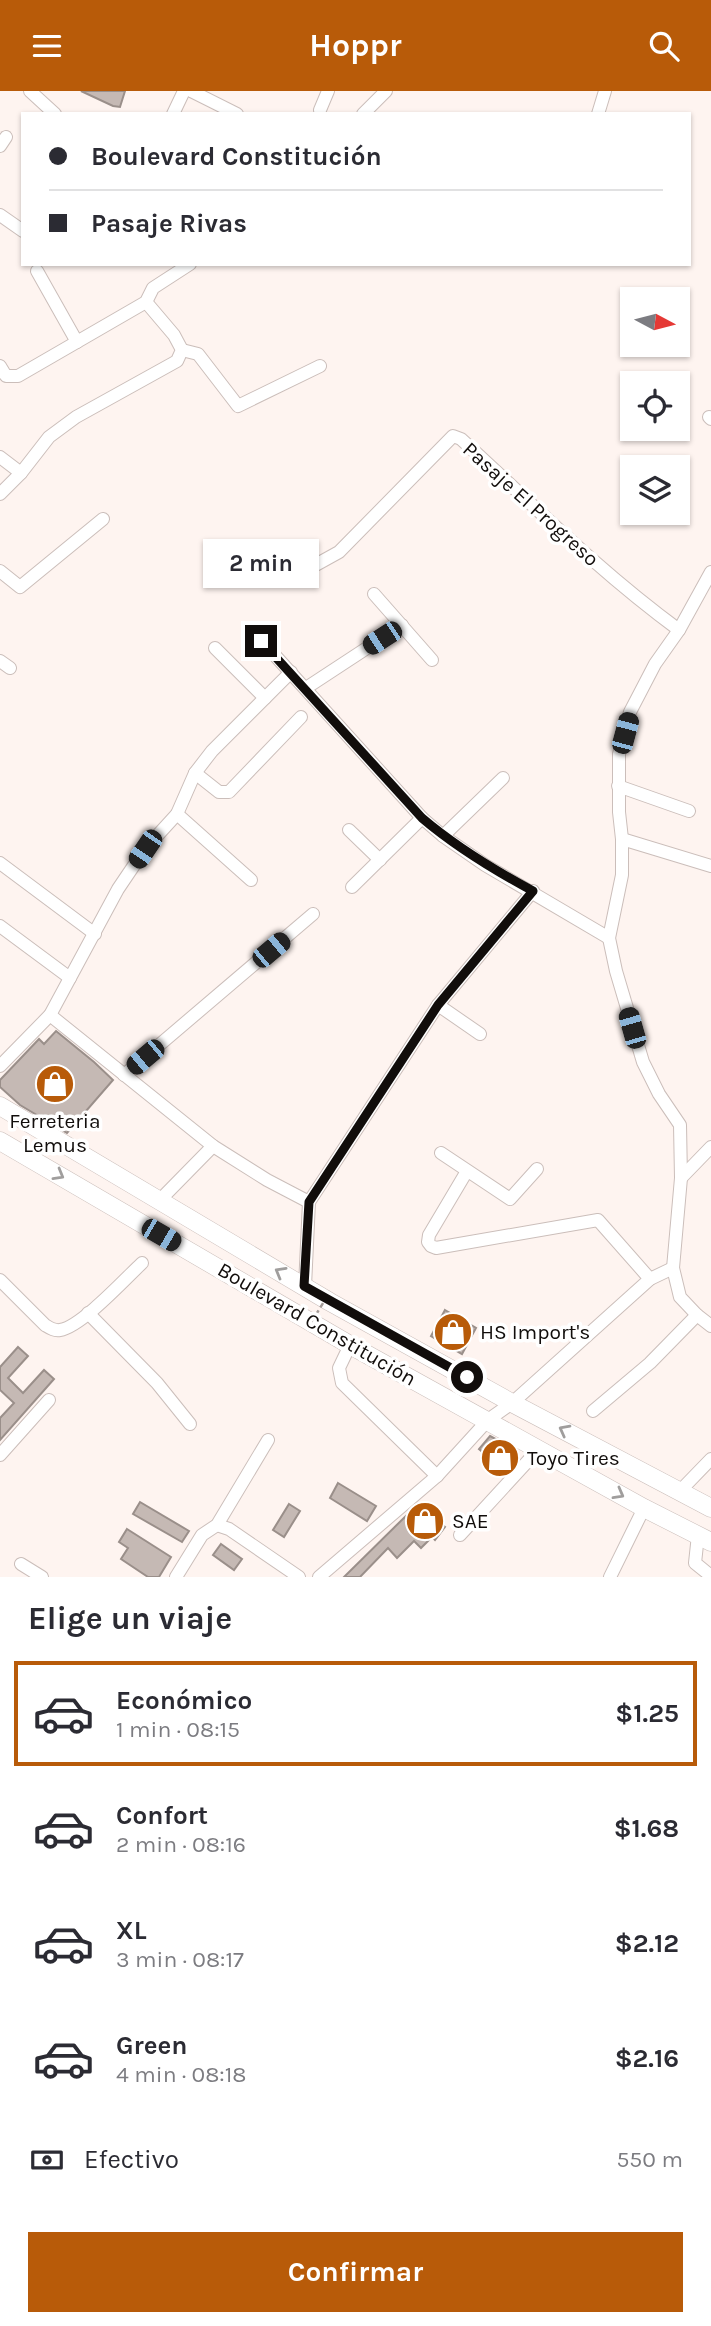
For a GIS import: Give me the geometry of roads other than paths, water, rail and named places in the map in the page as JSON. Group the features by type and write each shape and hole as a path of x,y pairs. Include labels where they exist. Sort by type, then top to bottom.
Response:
{"highway":[{"name":"Boulevard Constitución","path":"0,1106 304,1286 512,1403 711,1507"},
{"name":"Boulevard Constitución","path":"0,1141 350,1345 704,1539"}],"street":[{"path":"30,91 53,112"},
{"path":"174,112 184,91"},
{"path":"191,91 233,112"},
{"path":"320,110 328,91"},
{"path":"365,112 386,91"},
{"path":"599,112 605,91"},
{"path":"0,215 21,230"},
{"path":"0,366 6,376 18,376 146,302 153,288 187,266"},
{"path":"37,271 77,342"},
{"path":"146,302 174,335 182,350 198,354 238,406 320,366"},
{"path":"0,494 21,473 49,437 76,417 177,361 182,350"},
{"name":"Pasaje El Progreso","path":"292,578 339,552 453,436 461,439 596,563 679,629"},
{"path":"0,457 21,473"},
{"path":"0,571 20,587 103,519"},
{"path":"711,572 679,629 655,664 630,712 619,754 622,875 608,938 643,1062 659,1094 680,1125 681,1178 673,1268 680,1297 711,1326"},
{"path":"374,594 432,660"},
{"path":"306,688 401,625"},
{"path":"261,641 422,818 443,836 485,865 533,891 608,938"},
{"path":"215,648 265,698"},
{"path":"0,1066 50,1015 118,889 138,859 177,814 195,773 212,751 291,672"},
{"path":"195,773 219,792 229,792 301,717"},
{"path":"443,836 503,778"},
{"path":"618,786 689,811"},
{"path":"177,814 251,880"},
{"path":"352,887 422,818"},
{"path":"349,830 380,860"},
{"path":"622,839 711,866"},
{"path":"0,863 95,935"},
{"path":"304,1286 309,1202 438,1005 533,891"},
{"path":"124,1075 313,914"},
{"path":"0,926 70,978"},
{"path":"438,1005 480,1034"},
{"path":"50,1015 213,1146 267,1180 309,1202"},
{"path":"159,1201 213,1146"},
{"path":"681,1178 711,1147"},
{"path":"441,1153 510,1199 537,1169"},
{"path":"467,1171 429,1235 428,1242 431,1247 598,1220 650,1279"},
{"path":"0,1280 45,1325 53,1330 61,1330 76,1324 142,1263"},
{"path":"319,1577 437,1476 488,1420 512,1403 650,1279 673,1268"},
{"path":"88,1313 157,1383 190,1424"},
{"path":"593,1411 650,1363 697,1315"},
{"path":"350,1345 339,1368 342,1383 437,1476"},
{"path":"0,1455 48,1401"},
{"path":"176,1577 202,1535 217,1525 268,1440"},
{"path":"460,1535 538,1450"},
{"path":"680,1490 711,1459"},
{"path":"610,1577 644,1508"},
{"path":"217,1525 229,1529 299,1577"},
{"path":"704,1539 695,1563 711,1576"},
{"path":"21,1564 42,1577"}],"place":[{"name":"Ferreteria Lemus","path":"55,1084"},
{"name":"HS Import's","path":"453,1332"},
{"name":"Toyo Tires","path":"500,1458"},
{"name":"SAE","path":"425,1521"}]}
